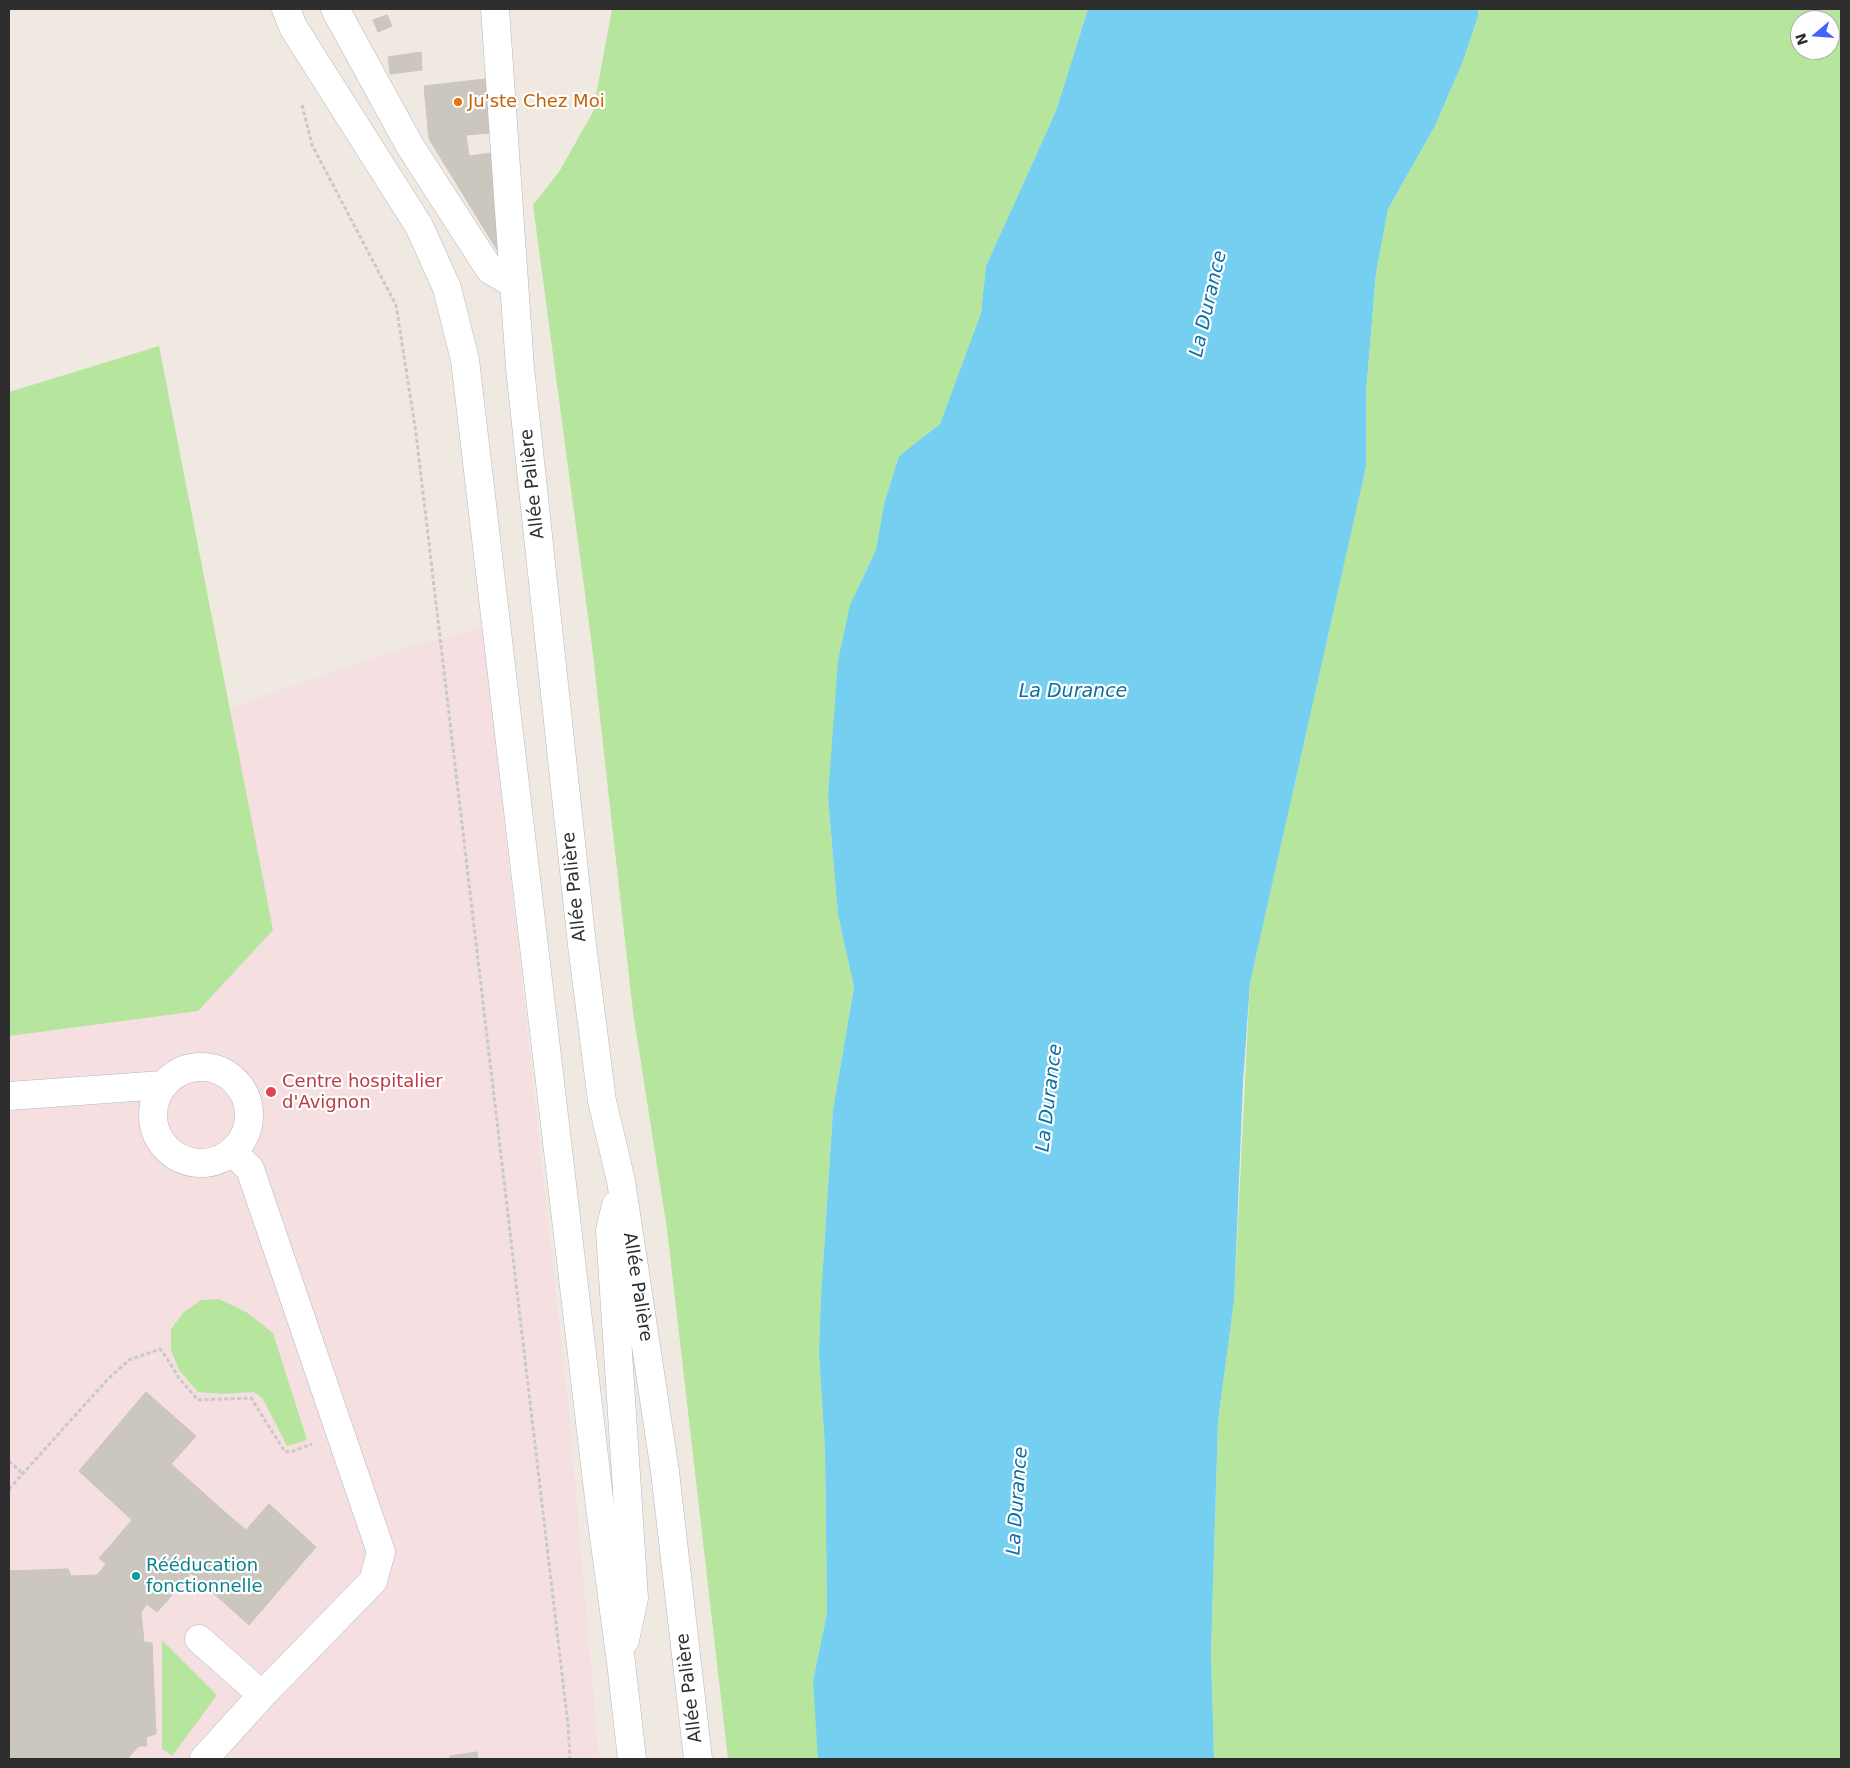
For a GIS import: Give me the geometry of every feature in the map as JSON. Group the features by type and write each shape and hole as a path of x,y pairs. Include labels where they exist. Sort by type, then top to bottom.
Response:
{"street":[{"path":"286,9 293,27 419,226 447,288 465,360 600,1507 632,1759"},
{"path":"335,9 410,146 490,270 514,284"},
{"name":"Allée Palière","path":"495,9 520,368 582,945 602,1101 621,1182 665,1472 698,1759"},
{"path":"206,1066 222,1070 235,1080 244,1092 250,1108 249,1124 244,1140 233,1152 220,1161 204,1164 188,1162 174,1156 163,1145 155,1130 152,1115 155,1099 163,1085 174,1074 189,1068 206,1066"},
{"path":"9,1096 163,1085"},
{"path":"204,1759 262,1695 373,1581 381,1552 250,1169 233,1152"},
{"path":"621,1182 610,1230 634,1598 621,1662"},
{"path":"199,1639 262,1695"}],"path":[{"path":"302,102 312,145 396,305 416,433 568,1725 570,1759"},
{"path":"9,1489 107,1380 129,1360 160,1350 179,1378 198,1400 251,1398 285,1452 293,1451 340,1433"},
{"path":"9,1461 23,1474"}],"shaded area":[{"name":"Centre hospitalier d'Avignon","path":"483,628 569,1414 599,1759 9,1759 9,771 235,706 405,648"}],"green space":[{"path":"612,9 1088,9 1056,111 986,266 981,313 940,424 899,456 884,504 876,550 857,590 828,797 838,915 854,987 833,1110 821,1296 819,1353 825,1449 827,1613 813,1681 820,1759 728,1759 667,1229 633,1012 592,646 533,205 559,172 593,112"},
{"path":"1478,9 1841,9 1841,1759 1214,1759 1211,1652 1218,1421 1234,1301 1250,983 1366,467 1366,393 1376,273 1388,209 1435,126 1463,61 1478,18"},
{"path":"159,346 273,930 198,1011 9,1036 9,392"},
{"path":"219,1299 246,1312 273,1333 307,1440 287,1446 263,1399 254,1392 223,1394 198,1392 179,1370 171,1350 171,1329 184,1312 201,1300"},
{"path":"162,1640 217,1695 172,1756 162,1749"}],"water":[{"name":"La Durance","path":"1088,9 1478,9 1478,17 1463,61 1435,126 1388,209 1376,273 1366,393 1366,467 1250,983 1243,1082 1234,1301 1218,1421 1211,1652 1214,1759 818,1759 813,1681 827,1613 825,1449 819,1353 821,1296 833,1110 854,987 838,915 828,797 838,661 850,605 876,550 884,504 899,456 940,424 981,313 986,266 1056,111"}],"building":[{"path":"387,15 392,26 378,32 373,20"},
{"path":"421,52 422,70 390,74 388,57"},
{"path":"485,79 490,133 466,135 469,156 491,153 502,258 429,139 424,86"},
{"name":"Rééducation fonctionnelle","path":"146,1392 196,1436 171,1464 196,1486 189,1496 212,1515 219,1507 246,1530 269,1504 316,1547 249,1625 191,1573 166,1602 157,1594 147,1604 141,1612 144,1642 152,1643 156,1734 146,1737 147,1746 139,1746 127,1759 9,1759 9,1571 68,1569 71,1576 97,1575 117,1551 110,1546 132,1520 79,1471"},
{"path":"196,1486 219,1507 212,1515 189,1496"},
{"path":"110,1546 117,1551 106,1564 99,1558"},
{"path":"157,1594 166,1602 157,1612 147,1604"},
{"path":"477,1752 478,1759 450,1759 450,1756"}],"place":[{"name":"Ju'ste Chez Moi","path":"458,102"},
{"name":"Centre hospitalier d'Avignon","path":"271,1092"},
{"name":"Rééducation fonctionnelle","path":"136,1576"}]}
